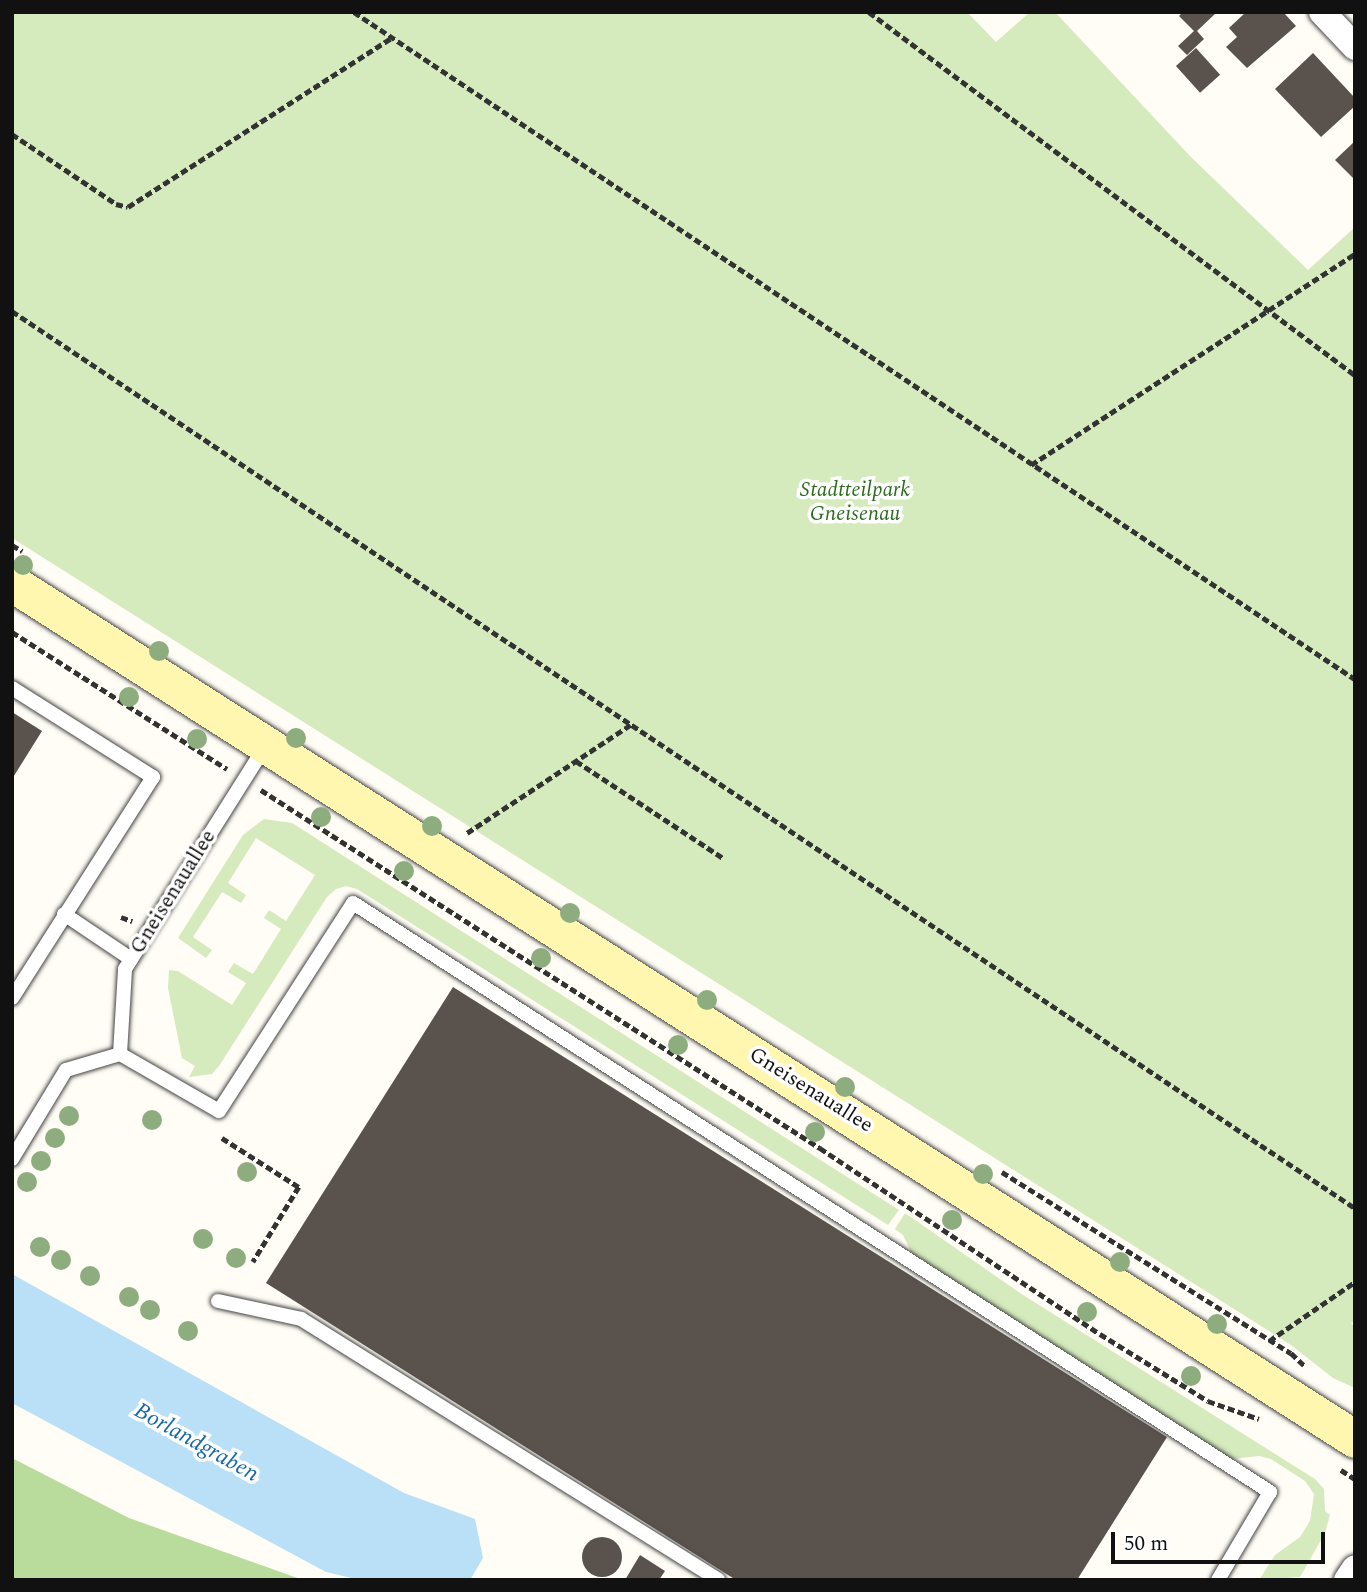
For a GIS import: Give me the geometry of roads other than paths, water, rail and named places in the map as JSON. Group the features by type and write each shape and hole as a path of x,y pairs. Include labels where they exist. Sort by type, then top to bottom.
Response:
{"main road":[{"name":"Gneisenauallee","path":"12,583 267,744 1344,1452"}],"street":[{"path":"1322,12 1355,47"},
{"path":"1347,1580 1355,1568"}],"lane":[{"path":"12,688 153,777 12,998"},
{"name":"Gneisenauallee","path":"120,1054 125,969 267,744"},
{"path":"12,1158 66,1070 120,1054 219,1111 353,903 1270,1492 1218,1580"},
{"path":"64,914 131,959"},
{"path":"218,1301 301,1319 718,1580"}],"water":[{"name":"Borlandgraben","path":"12,1274 404,1493 475,1519 483,1558 470,1580 360,1580 326,1572 12,1403"}],"park label":[{"name":"Stadtteilpark Gneisenau","path":"855,502"}]}
